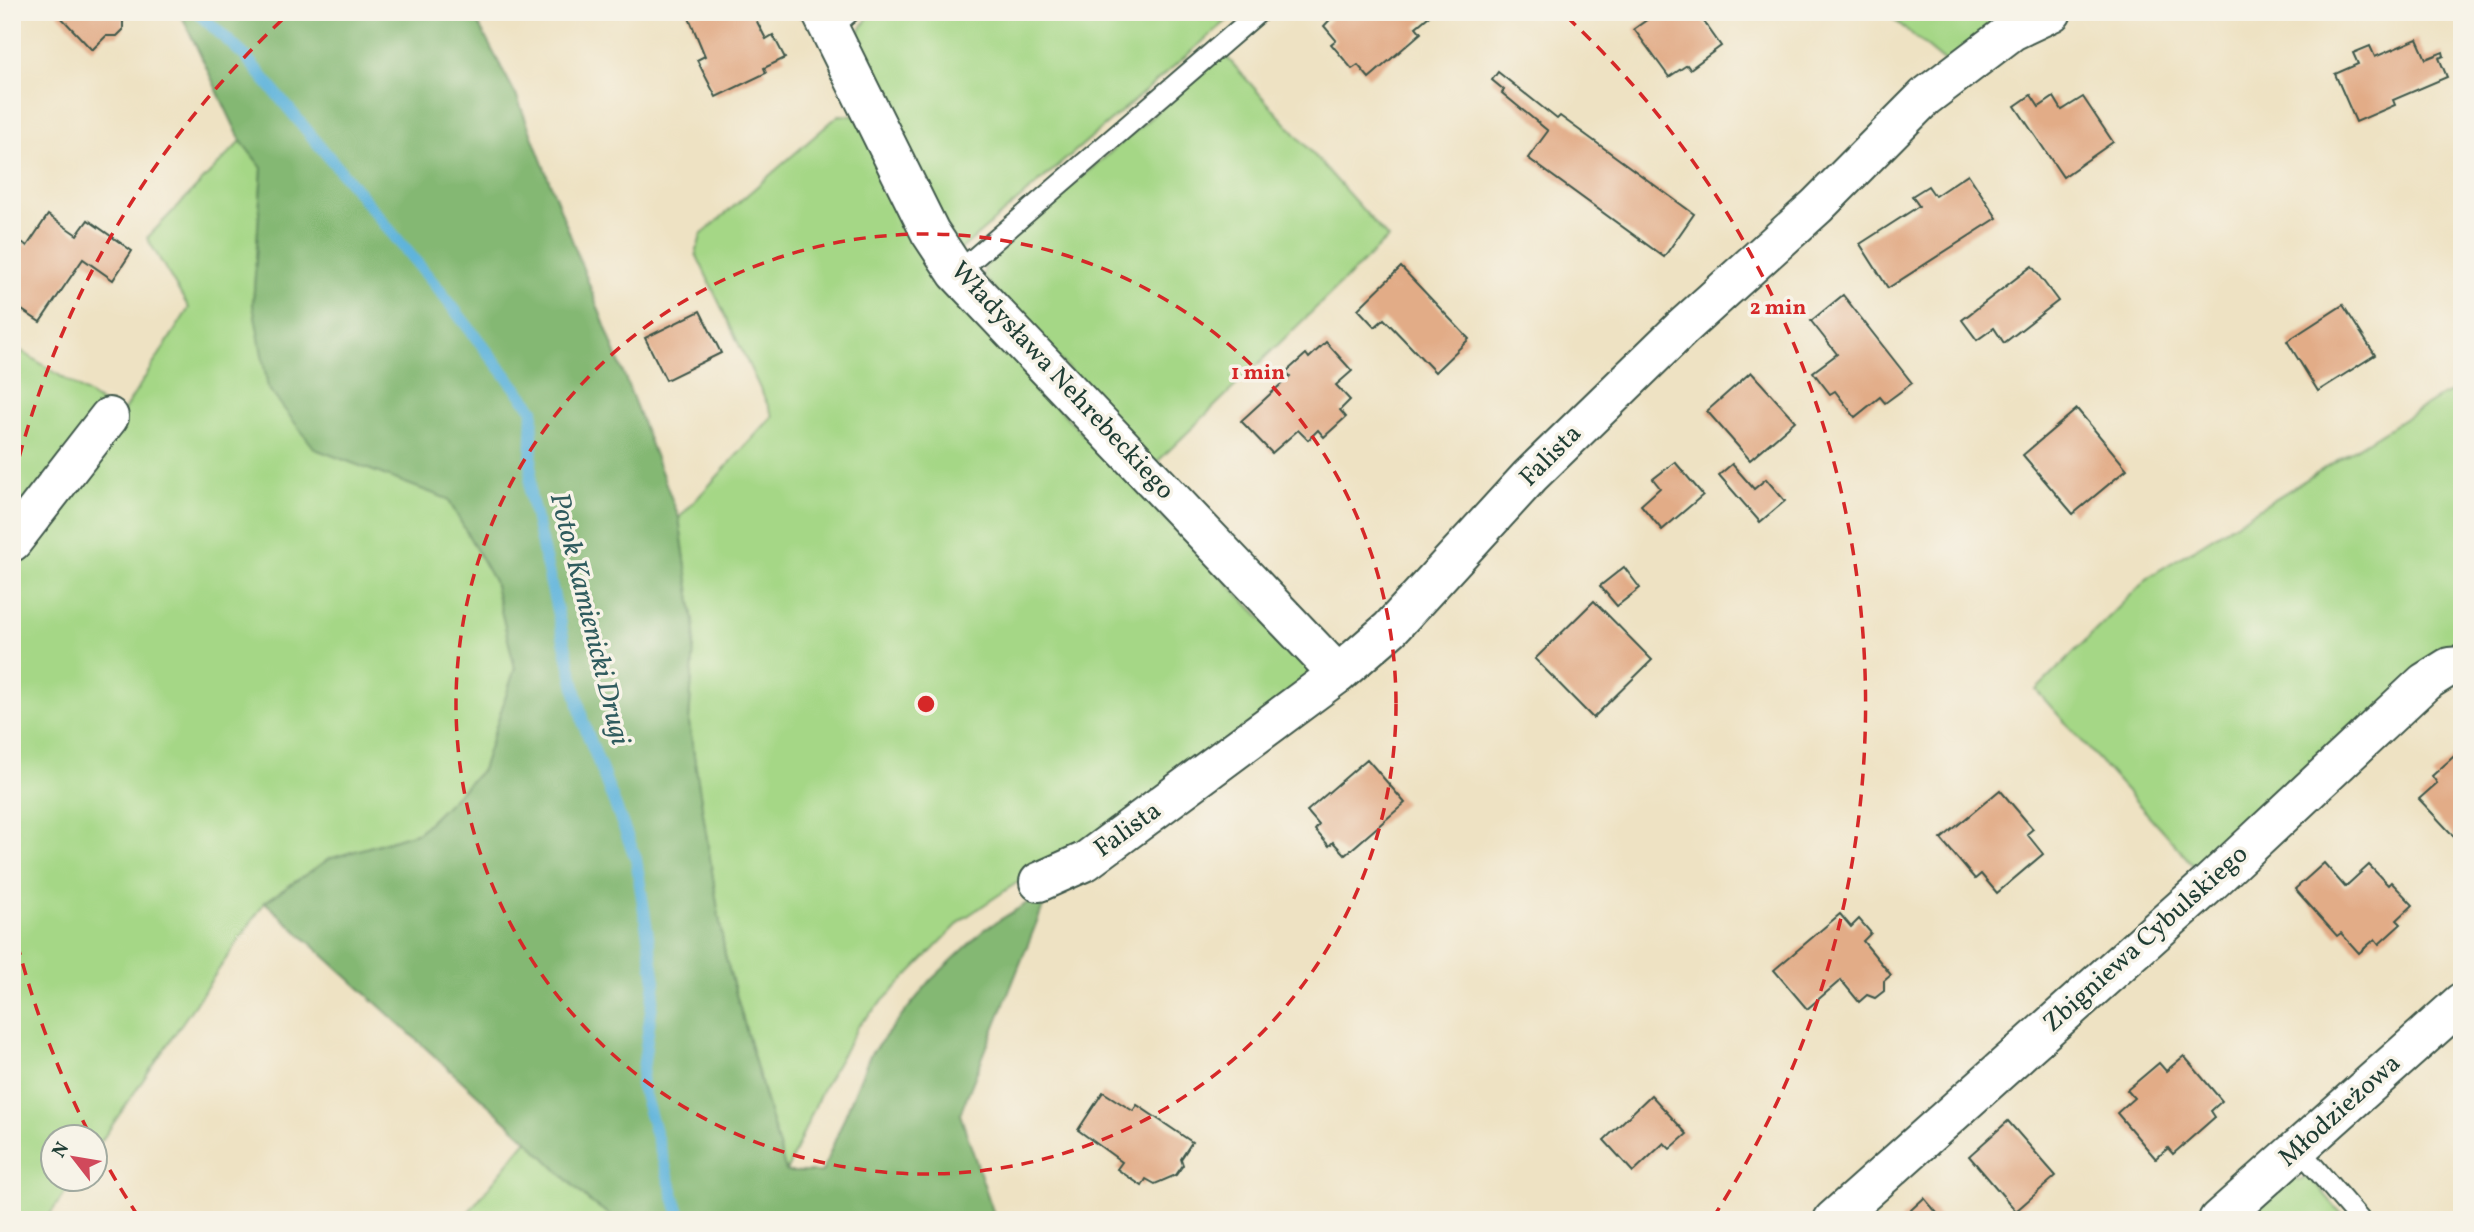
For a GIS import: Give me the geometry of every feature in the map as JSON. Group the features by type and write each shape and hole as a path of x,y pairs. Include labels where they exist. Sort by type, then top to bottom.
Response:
{"street":[{"name":"Falista","path":"1039,882 1086,861 1338,674 1390,629 1530,476 1681,329 1817,206 1925,97 2012,31 2052,12"},
{"name":"Władysława Nehrebeckiego","path":"834,18 930,232 957,273 1338,674"},
{"path":"12,542 65,470 109,417"},
{"name":"Zbigniewa Cybulskiego","path":"1833,1220 2208,885 2425,682 2449,667 2462,666"},
{"name":"Młodzieżowa","path":"2218,1220 2462,1002"}],"lane":[{"path":"957,273 1259,12"},
{"path":"2298,1148 2360,1220"}],"green space":[{"path":"180,12 472,12 517,97 679,518 695,629 689,723 725,955 786,1172 822,1172 870,1055 931,980 985,929 1050,889 960,1114 996,1220 618,1220 589,1201 527,1140 265,902 329,859 419,832 482,770 515,668 494,581 448,499 315,449 268,388 253,305 262,168 241,141"},
{"path":"871,12 1237,12 959,251 858,51 859,32"},
{"path":"1885,12 2024,12 1948,64"},
{"path":"1224,54 1388,238 1155,464 983,276 987,259"},
{"path":"839,115 856,116 947,286 1085,437 1311,669 1307,682 1070,856 1027,876 963,919 859,1025 823,1088 786,1172 725,955 689,723 695,629 679,518 773,416 696,254 701,235"},
{"path":"241,141 262,168 253,305 315,449 448,499 494,581 515,668 482,770 419,832 329,859 265,902 108,1131 108,1124 38,1124 38,1194 64,1194 46,1220 12,1220 12,557 121,415 189,308 147,238"},
{"path":"12,345 107,406 12,530"},
{"path":"2462,388 2462,656 2204,877 2036,690 2150,576 2443,395"},
{"path":"527,1140 589,1201 618,1220 462,1220"},
{"path":"2286,1172 2299,1181 2309,1176 2347,1220 2234,1220"}],"building":[{"path":"131,12 123,20 123,30 117,36 106,36 92,50 58,14"},
{"path":"752,12 766,39 773,35 785,58 764,68 766,73 716,97 697,60 705,56 687,13"},
{"path":"1337,12 1434,12 1416,27 1421,33 1369,78 1358,65 1352,69 1331,44 1336,40 1324,26"},
{"path":"1658,12 1697,12 1721,46 1690,69 1687,65 1669,77 1634,29"},
{"path":"2417,39 2426,59 2443,52 2444,56 2439,58 2447,77 2393,100 2395,105 2356,122 2335,74 2358,64 2353,53 2370,46 2375,57"},
{"path":"1498,72 1557,119 1560,116 1694,214 1664,257 1528,158 1548,131 1502,93 1504,90 1492,80"},
{"path":"2031,95 2039,107 2054,97 2062,110 2083,97 2113,142 2063,177 2015,106"},
{"path":"1968,174 1997,218 1888,288 1860,244 1919,206 1912,196 1928,186 1935,196"},
{"path":"48,215 77,235 88,220 132,251 113,280 83,259 40,322 13,304 17,299 12,296 12,258 23,243 27,246"},
{"path":"2032,266 2058,301 2004,343 1994,328 1977,340 1962,320"},
{"path":"1401,267 1469,339 1435,372 1384,319 1375,327 1358,309"},
{"path":"1843,295 1912,383 1885,403 1880,397 1855,417 1835,391 1830,394 1813,372 1837,354 1811,321"},
{"path":"2343,305 2375,355 2318,391 2287,341"},
{"path":"700,311 721,353 666,380 645,338"},
{"path":"1326,342 1352,371 1336,385 1350,400 1340,410 1346,417 1324,437 1318,430 1308,440 1298,430 1272,453 1241,421 1290,376 1286,372 1306,354 1309,358"},
{"path":"1751,372 1795,421 1750,460 1707,411"},
{"path":"2077,409 2127,469 2073,514 2023,455"},
{"path":"1675,462 1703,495 1662,530 1641,505 1660,488 1653,479"},
{"path":"1732,464 1754,489 1766,479 1785,501 1760,522 1719,475"},
{"path":"1624,567 1640,588 1617,606 1600,586"},
{"path":"1594,601 1652,660 1593,718 1535,659"},
{"path":"2462,749 2460,843 2419,799 2437,783 2432,776"},
{"path":"1367,759 1405,803 1345,855 1333,842 1329,846 1315,830 1319,825 1307,811"},
{"path":"2000,790 2033,829 2027,834 2043,854 1997,893 1981,874 1975,879 1941,839"},
{"path":"2324,863 2345,887 2369,865 2388,885 2391,882 2413,905 2397,920 2401,924 2379,944 2375,939 2359,953 2341,933 2337,936 2295,889"},
{"path":"1840,914 1851,927 1859,919 1871,933 1863,941 1891,975 1884,981 1884,991 1875,998 1867,995 1859,1002 1841,980 1807,1009 1774,970"},
{"path":"2184,1056 2222,1101 2211,1111 2215,1117 2173,1154 2168,1148 2156,1159 2117,1113 2134,1098 2127,1090 2159,1063 2166,1071"},
{"path":"1103,1092 1133,1111 1137,1105 1192,1142 1181,1159 1183,1165 1176,1175 1155,1184 1146,1179 1142,1186 1117,1169 1122,1162 1078,1130"},
{"path":"1651,1095 1687,1134 1670,1149 1664,1143 1633,1172 1604,1140"},
{"path":"2008,1121 2056,1176 2016,1211 1969,1156"},
{"path":"1924,1198 1943,1220 1900,1220"}],"waterway":[{"name":"Potok Kamienicki Drugi","path":"197,12 246,57 436,286 533,410 530,494 583,722 636,859 655,981 641,1084 681,1220"}]}
